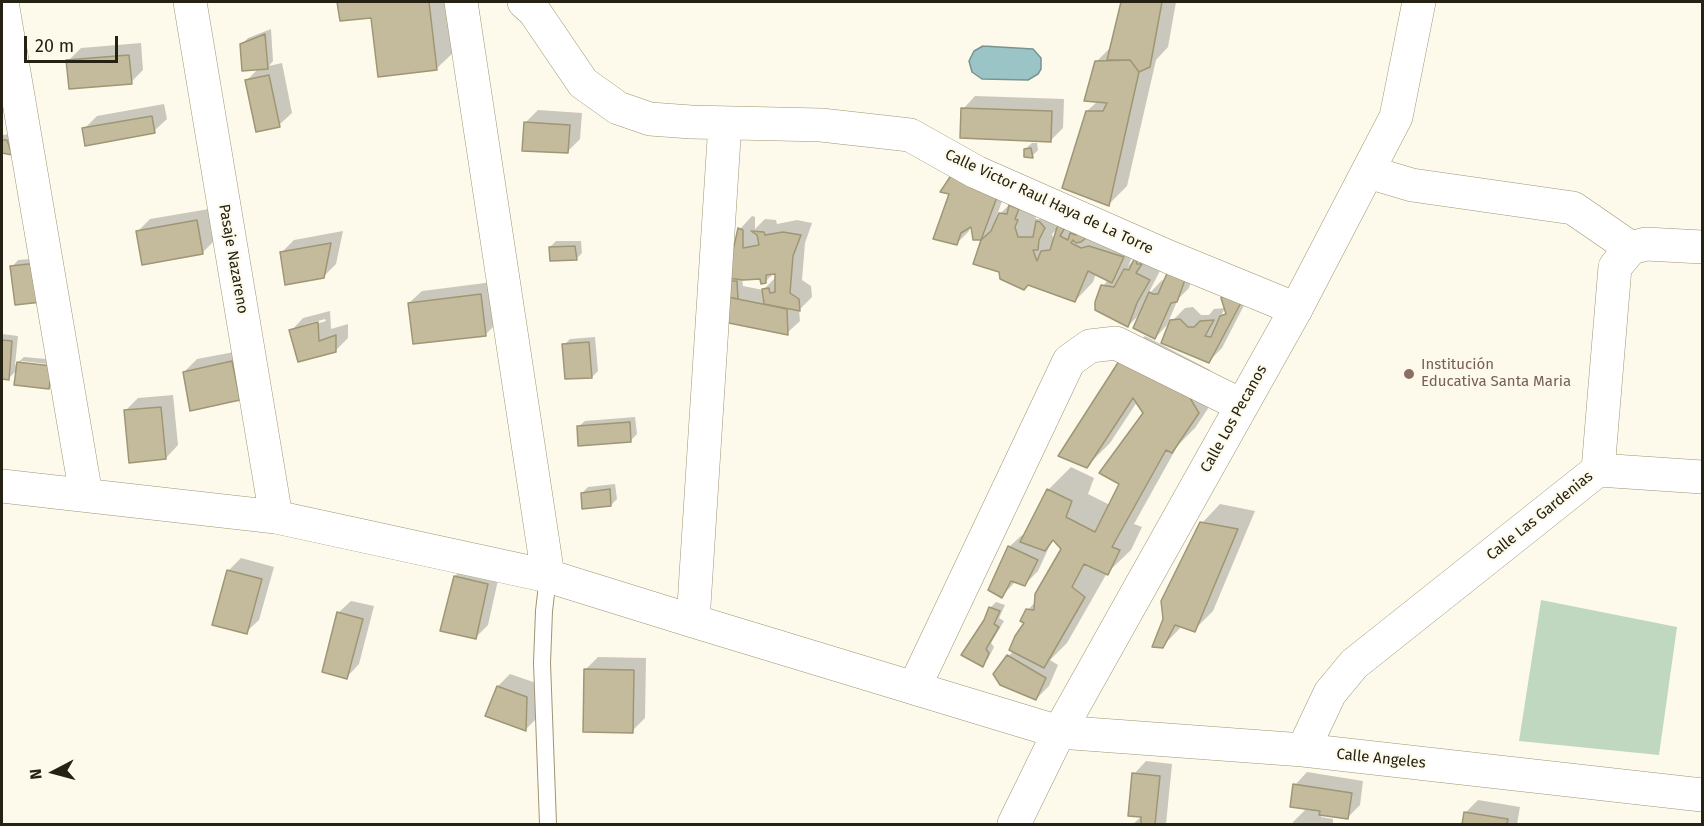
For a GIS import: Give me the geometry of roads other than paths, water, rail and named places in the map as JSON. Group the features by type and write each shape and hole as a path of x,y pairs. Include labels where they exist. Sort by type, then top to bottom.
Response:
{"street":[{"path":"2,2 86,495"},
{"name":"Pasaje Nazareno","path":"190,2 276,517"},
{"path":"461,2 548,576"},
{"name":"Calle Victor Raul Haya de La Torre","path":"524,2 534,11 583,83 618,108 650,118 691,122 821,125 910,135 976,172 1169,257 1296,309"},
{"name":"Calle Los Pecanos","path":"1014,825 1059,732 1296,309 1396,117 1419,2"},
{"path":"693,621 725,123"},
{"path":"1368,172 1412,184 1573,208 1630,248 1646,244 1702,247"},
{"name":"Calle Las Gardenias","path":"1303,750 1330,693 1354,664 1599,470 1615,267 1630,248"},
{"path":"914,688 1069,361 1090,346 1116,343 1241,405"},
{"path":"1599,470 1702,477"},
{"name":"Calle Angeles","path":"2,486 276,517 548,576 1059,732 1303,750 1702,795"}],"lane":[{"path":"548,576 542,663 548,825"}],"water":[{"path":"983,46 1033,49 1041,58 1041,69 1038,74 1028,80 982,79 972,72 969,61 974,51"}],"place":[{"name":"Institución Educativa Santa Maria","path":"1409,374"}]}
